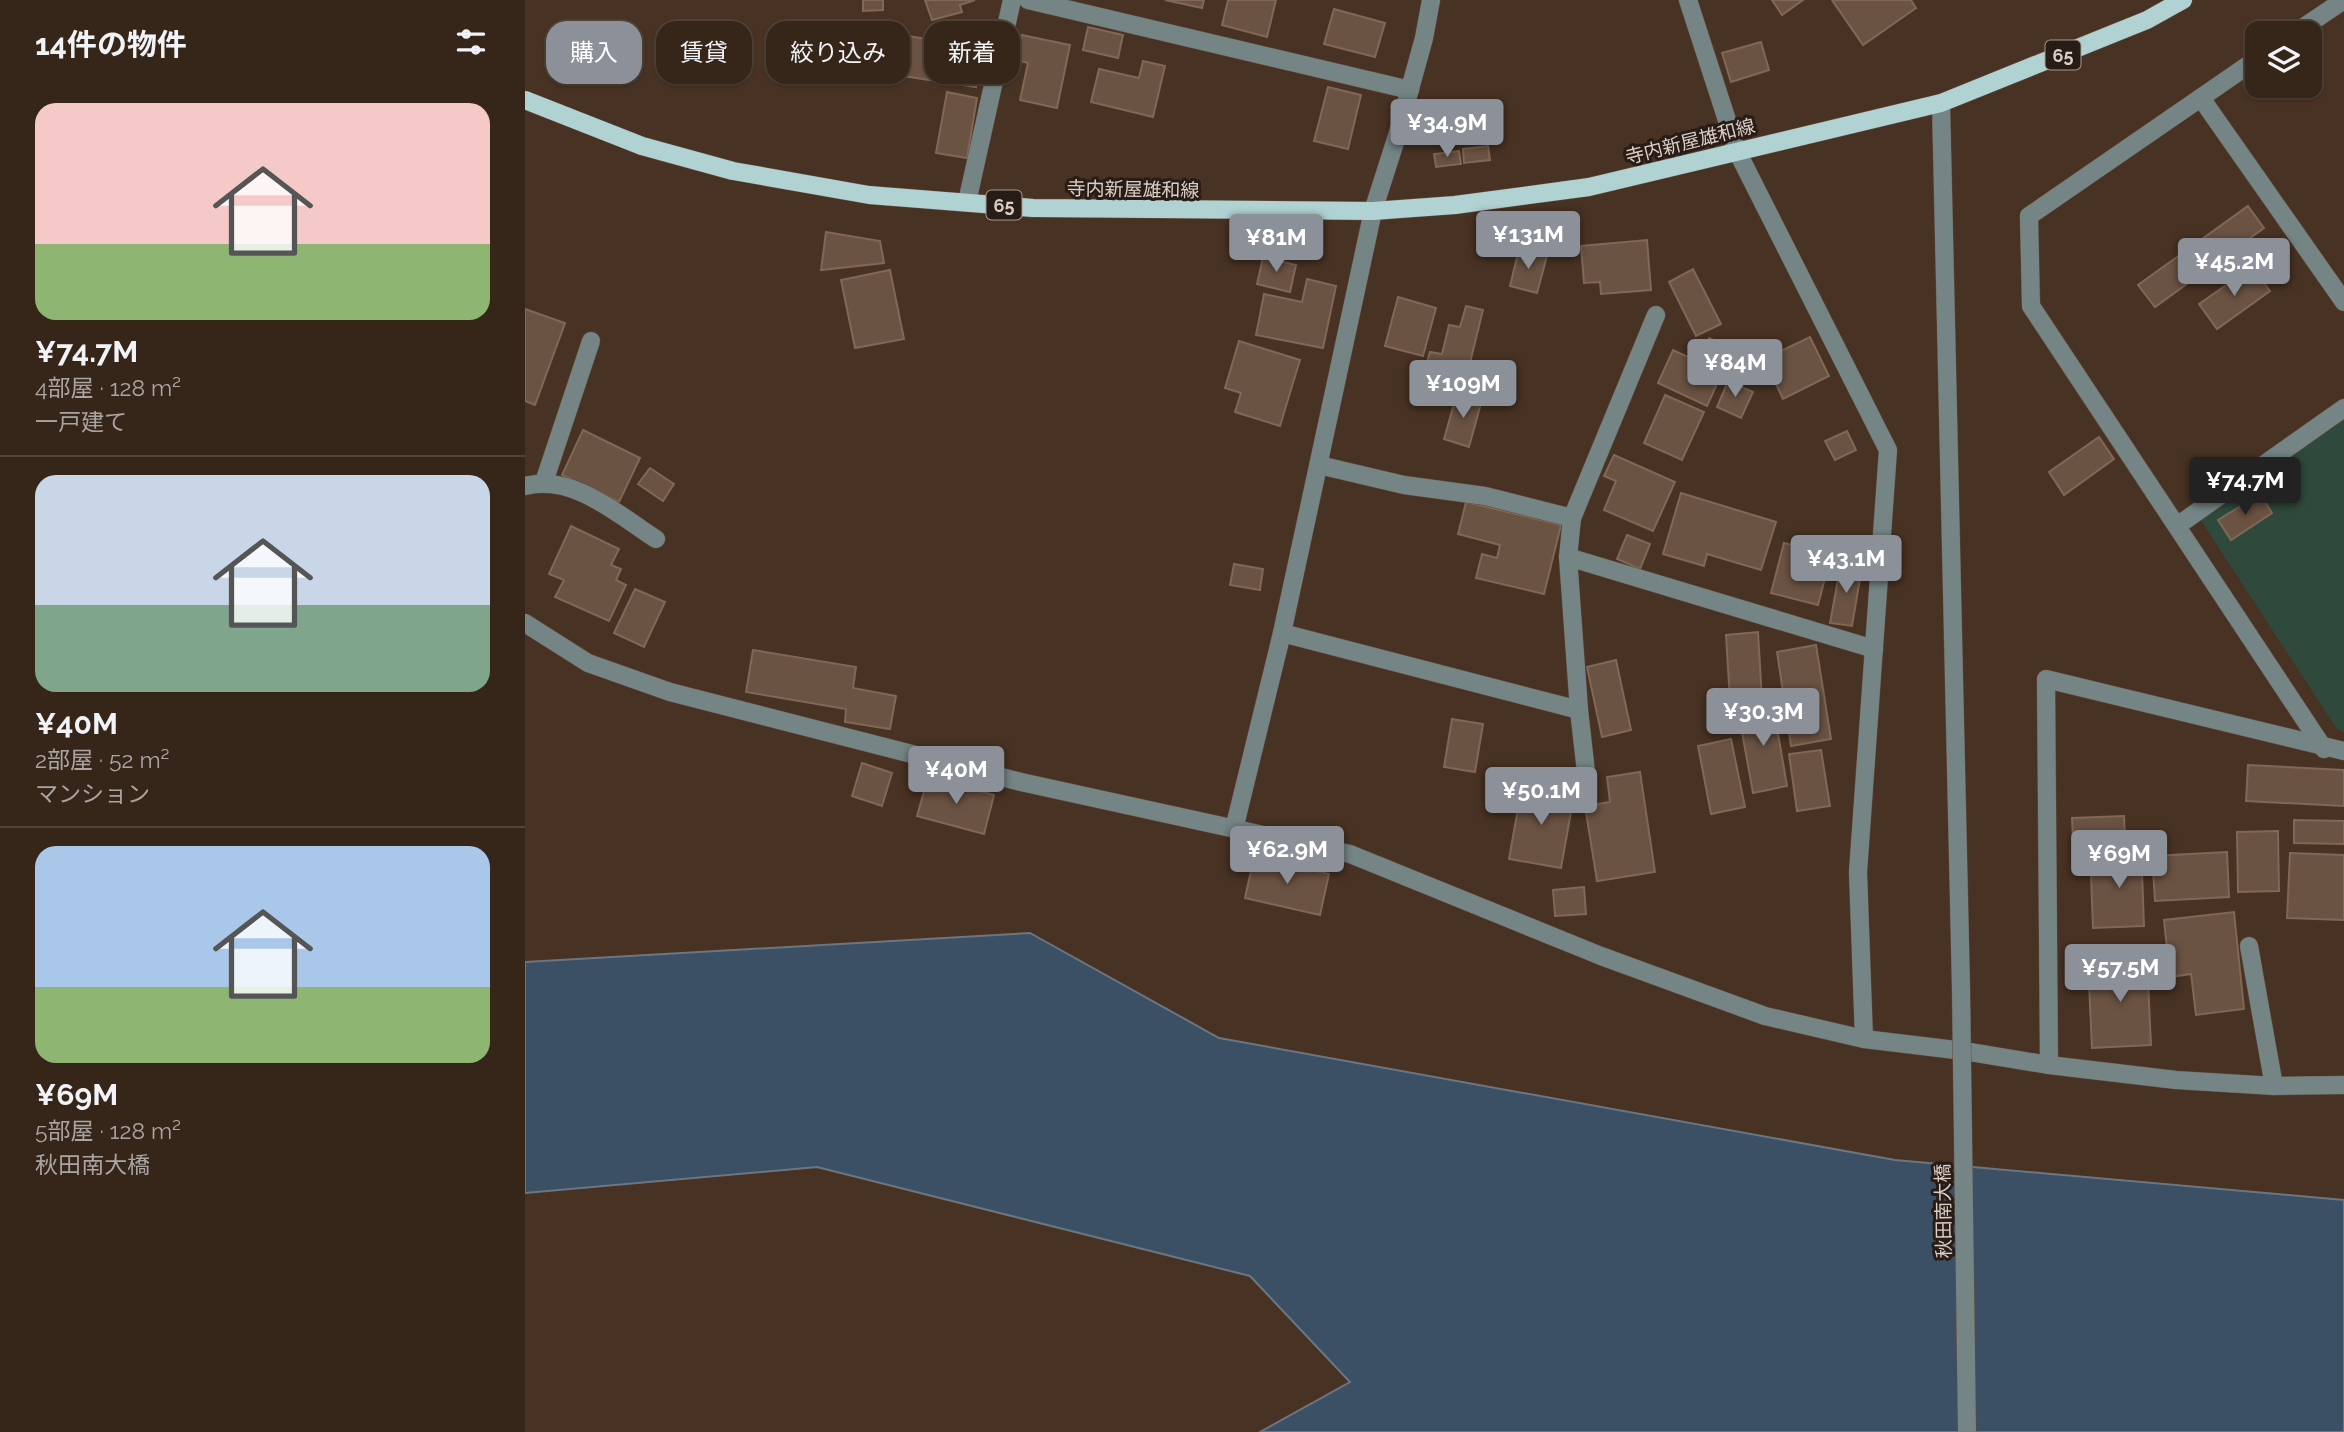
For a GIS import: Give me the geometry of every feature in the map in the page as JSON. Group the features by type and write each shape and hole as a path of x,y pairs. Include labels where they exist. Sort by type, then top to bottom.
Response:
{"main road":[{"name":"寺内新屋雄和線","path":"525,100 642,146 733,171 869,195 1033,208 1373,211 1455,205 1590,187 1941,103 2147,20 2183,0"}],"street":[{"path":"967,202 1012,0"},
{"path":"1028,0 1410,90"},
{"path":"1234,829 1282,633 1373,211 1410,90 1430,0"},
{"path":"1688,0 1737,152 1888,450 1858,872 1864,1039"},
{"path":"2313,21 2344,0"},
{"path":"2245,67 2029,216 2031,306 2324,749"},
{"path":"2201,98 2344,302"},
{"name":"秋田南大橋","path":"1941,103 1961,989 1967,1432"},
{"path":"1587,781 1568,556 1572,518 1656,315"},
{"path":"544,482 591,341"},
{"path":"2177,526 2344,408"},
{"path":"1319,465 1404,485 1485,496 1572,518"},
{"path":"525,486 544,482 578,489 656,539"},
{"path":"1568,556 1874,649"},
{"path":"525,623 588,663 670,692 1021,782 1350,854 1601,956 1765,1016 1864,1039 1965,1051 2049,1065 2176,1080 2274,1086 2344,1085"},
{"path":"1282,633 1579,710"},
{"path":"2049,1065 2046,678 2324,749 2344,751"},
{"path":"2249,946 2274,1086"}],"green space":[{"path":"2344,420 2344,732 2337,729 2200,519"}],"water":[{"path":"1030,933 1219,1038 1895,1160 2344,1200 2344,1432 1260,1432 1350,1382 1250,1276 817,1167 525,1193 525,962"}],"building":[{"path":"863,0 883,0 883,10 863,11"},
{"path":"925,0 975,0 960,5 962,12 932,20"},
{"path":"1165,0 1204,0 1202,8"},
{"path":"1228,0 1276,0 1267,37 1222,25"},
{"path":"1772,0 1803,0 1782,15"},
{"path":"1832,0 1911,0 1916,8 1863,45"},
{"path":"1334,9 1385,23 1375,57 1324,44"},
{"path":"1088,27 1123,35 1118,58 1083,50"},
{"path":"1022,35 1070,45 1057,108 1020,100 1028,63 1020,61"},
{"path":"910,36 924,38 924,79 910,77"},
{"path":"1761,42 1769,70 1731,82 1722,53"},
{"path":"1143,61 1165,66 1153,117 1091,102 1099,69 1139,78"},
{"path":"956,84 976,84 976,87"},
{"path":"1328,87 1361,95 1348,149 1314,141"},
{"path":"947,92 977,98 967,158 936,153"},
{"path":"1488,146 1490,160 1464,163 1463,149"},
{"path":"1459,151 1461,164 1436,167 1434,154"},
{"path":"2248,206 2264,228 2155,307 2138,285"},
{"path":"826,232 880,241 884,263 821,270"},
{"path":"1647,240 1651,290 1601,294 1600,282 1584,283 1581,246"},
{"path":"1519,249 1547,256 1537,293 1510,286"},
{"path":"1263,257 1296,265 1290,292 1257,284"},
{"path":"2252,267 2270,291 2217,329 2199,304"},
{"path":"1693,269 1721,324 1696,336 1669,282"},
{"path":"890,270 904,339 855,348 841,280"},
{"path":"1307,279 1336,286 1323,348 1256,335 1264,294 1302,302"},
{"path":"1398,297 1436,308 1423,356 1385,346"},
{"path":"1466,306 1483,310 1466,379 1425,369 1430,352 1442,354 1449,325 1460,327"},
{"path":"525,309 565,323 535,405 525,401"},
{"path":"1810,337 1829,376 1783,399 1764,359"},
{"path":"1709,338 1733,349 1707,406 1658,383 1673,350 1699,362"},
{"path":"1239,341 1300,360 1280,426 1235,412 1241,393 1225,388"},
{"path":"1728,381 1753,392 1741,418 1717,407"},
{"path":"1457,393 1482,400 1469,447 1444,439"},
{"path":"1665,395 1704,412 1682,460 1644,443"},
{"path":"583,430 640,458 619,502 562,475"},
{"path":"1847,431 1856,450 1835,460 1825,441"},
{"path":"2099,437 2114,459 2064,495 2049,472"},
{"path":"1614,455 1675,482 1653,531 1604,510 1616,481 1604,476"},
{"path":"650,468 674,484 663,501 638,484"},
{"path":"1681,493 1776,522 1761,570 1707,554 1704,566 1663,554"},
{"path":"2260,494 2272,513 2231,540 2218,520"},
{"path":"1466,502 1561,525 1544,594 1476,578 1482,554 1497,558 1500,545 1458,534"},
{"path":"571,526 619,549 611,565 621,569 616,580 626,585 609,621 555,597 564,580 549,574"},
{"path":"1627,535 1650,544 1640,569 1617,559"},
{"path":"1784,543 1831,555 1818,605 1771,593"},
{"path":"1841,563 1862,567 1852,626 1830,623"},
{"path":"1234,564 1263,569 1260,590 1230,585"},
{"path":"635,589 665,602 644,647 614,633"},
{"path":"1758,632 1762,699 1730,701 1726,635"},
{"path":"1816,645 1831,739 1791,746 1777,652"},
{"path":"753,650 856,667 853,688 896,696 890,729 845,722 846,709 746,692"},
{"path":"1616,660 1631,730 1602,737 1587,667"},
{"path":"1773,704 1787,786 1753,793 1738,710"},
{"path":"1452,719 1483,724 1475,772 1444,767"},
{"path":"1731,739 1745,807 1711,814 1698,746"},
{"path":"1821,750 1830,806 1797,811 1789,754"},
{"path":"862,763 892,773 882,806 852,796"},
{"path":"2248,765 2344,770 2344,806 2246,801"},
{"path":"1640,772 1655,872 1597,881 1585,806 1610,802 1607,777"},
{"path":"928,777 994,795 984,834 917,816"},
{"path":"1522,786 1574,795 1561,868 1509,859"},
{"path":"2124,816 2125,838 2073,840 2072,818"},
{"path":"2294,820 2344,821 2344,844 2294,843"},
{"path":"2278,831 2279,891 2238,892 2237,832"},
{"path":"2141,845 2144,926 2093,928 2091,875 2108,874 2108,846"},
{"path":"2227,852 2229,897 2155,901 2152,856"},
{"path":"2290,853 2344,855 2344,920 2287,918"},
{"path":"1254,857 1329,874 1320,915 1245,898"},
{"path":"1584,887 1586,914 1555,916 1553,890"},
{"path":"2234,912 2244,1009 2196,1015 2191,974 2170,977 2164,920"},
{"path":"2147,959 2151,1045 2092,1048 2088,962"}]}
